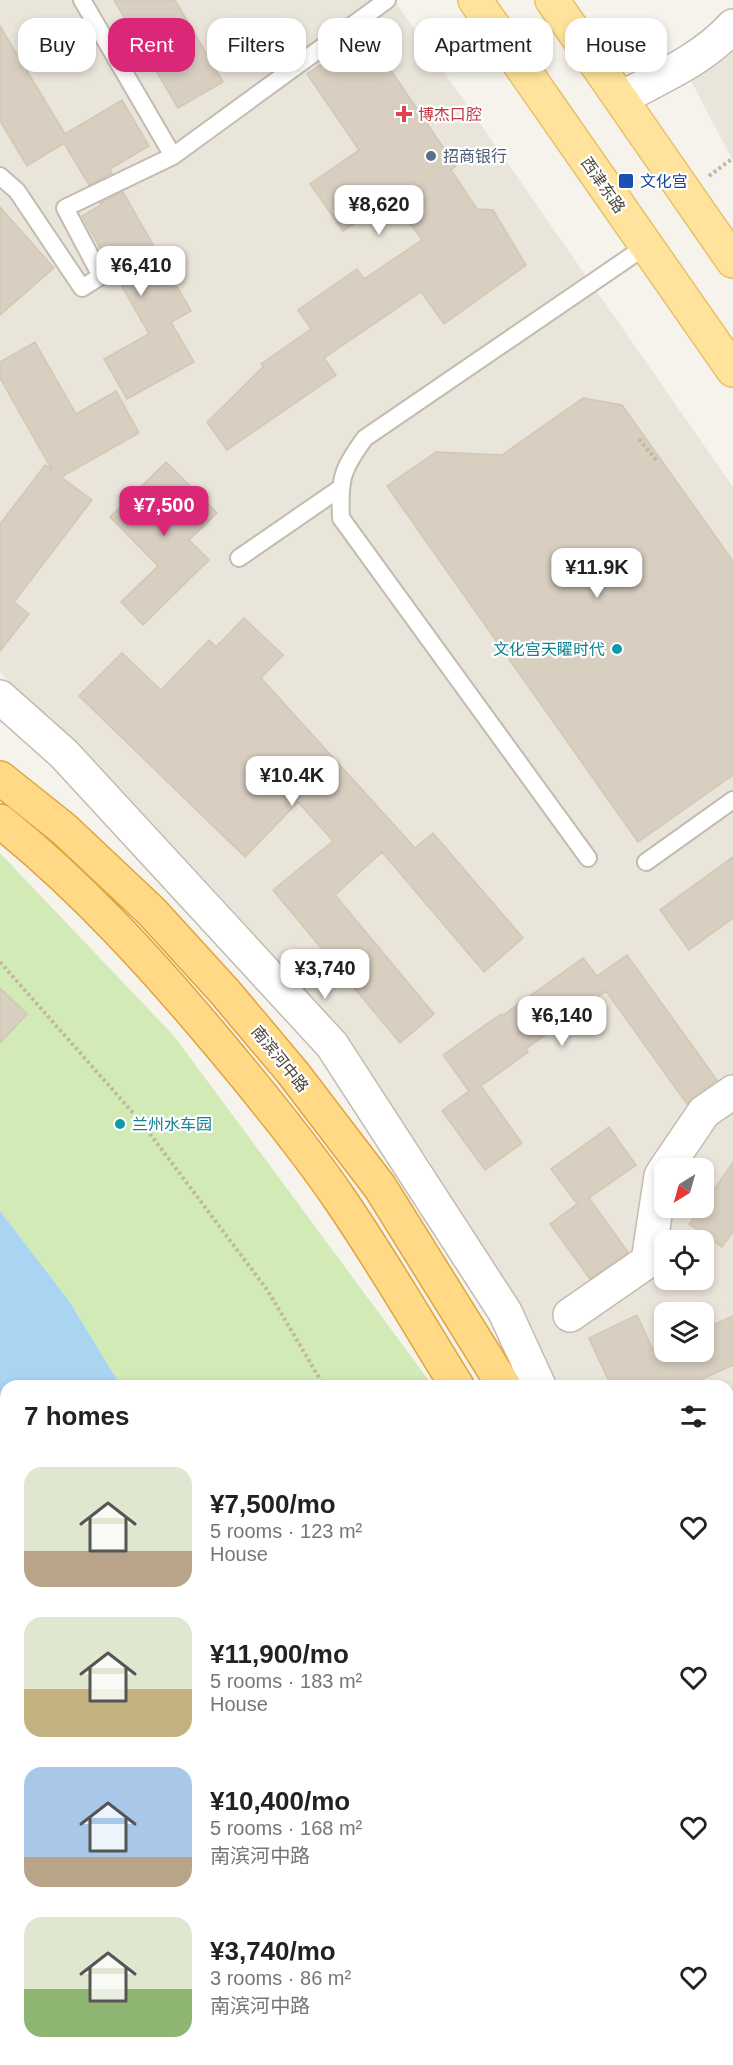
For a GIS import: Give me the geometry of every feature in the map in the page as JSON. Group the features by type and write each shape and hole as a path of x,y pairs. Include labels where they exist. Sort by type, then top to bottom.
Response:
{"highway":[{"name":"南滨河中路","path":"0,778 64,829 152,912 224,991 285,1064 380,1187 500,1380"},
{"path":"0,821 111,922 183,1001 252,1084 339,1197 453,1380"}],"main road":[{"name":"西津东路","path":"475,0 733,370"},
{"path":"552,0 733,261"}],"street":[{"path":"622,98 661,76 676,71 717,43 733,26"},
{"path":"0,697 64,754 332,1045 505,1312 536,1380"},
{"path":"673,1158 704,1112 733,1092"},
{"path":"570,1316 648,1261 654,1218"}],"lane":[{"path":"82,0 173,156"},
{"path":"0,176 17,191 82,288 101,276 65,208 173,156 387,0"},
{"path":"588,858 341,518 339,489 348,461 365,438 646,246"},
{"path":"239,558 339,489"},
{"path":"646,862 733,800"}],"path":[{"path":"639,439 657,461"},
{"path":"0,962 141,1122 268,1292 320,1380"}],"shaded area":[{"path":"0,0 394,0 414,29 414,72 444,72 733,487 733,1380 541,1380 428,1158 123,804 0,672"},
{"path":"733,24 733,161 691,81"}],"green space":[{"name":"兰州水车园","path":"0,853 174,1036 429,1380 117,1380 69,1301 0,1211"}],"water":[{"path":"0,1211 69,1301 117,1380 0,1380"}],"building":[{"path":"114,0 175,0 186,18 125,18"},
{"path":"0,26 18,56 18,72 28,72 65,134 122,100 149,146 110,169 112,173 89,185 64,143 27,166 0,121"},
{"path":"195,34 207,55 207,72 217,72 223,82 178,108 157,72 195,72"},
{"path":"318,67 318,72 392,72 456,166 451,170 477,209 493,210 526,265 444,324 421,292 324,358 336,375 227,450 207,422 263,367 261,364 311,329 298,310 357,269 364,279 422,240 392,198 343,231 310,184 359,150 307,74"},
{"path":"123,192 191,311 171,322 194,362 127,399 104,359 149,334 82,216 101,205 100,203"},
{"path":"0,207 54,268 0,315"},
{"path":"35,342 76,414 116,391 139,433 61,477 92,500 14,602 29,614 0,651 0,524 45,465 52,470 0,378 0,362"},
{"name":"文化宫天矅时代","path":"583,398 622,405 733,561 733,775 638,842 387,486 436,452 502,455"},
{"path":"166,462 217,513 189,540 209,560 143,625 121,602 158,566 110,517"},
{"path":"244,618 283,655 261,678 415,848 433,833 523,938 484,972 382,852 335,895 434,1014 400,1043 273,890 333,841 298,802 245,857 79,696 122,653 161,690 209,640 216,647"},
{"path":"733,857 733,918 689,950 660,910"},
{"path":"627,955 717,1080 687,1104 606,991 526,1049 528,1052 481,1086 522,1143 485,1170 442,1111 469,1091 443,1055 583,958 597,976"},
{"path":"0,988 27,1014 0,1043"},
{"path":"609,1127 636,1165 589,1198 628,1252 590,1279 550,1224 577,1204 551,1169"},
{"path":"733,1162 733,1232 722,1247 714,1241 714,1230 698,1230 689,1224 694,1218 714,1218 714,1190"},
{"path":"637,1315 654,1352 654,1362 714,1362 714,1325 733,1316 733,1365 700,1380 608,1380 589,1338"}],"place":[{"name":"博杰口腔","path":"404,114"},
{"name":"招商银行","path":"431,156"},
{"name":"文化宫","path":"626,181"},
{"name":"文化宫天矅时代","path":"617,649"},
{"name":"兰州水车园","path":"120,1124"}]}
